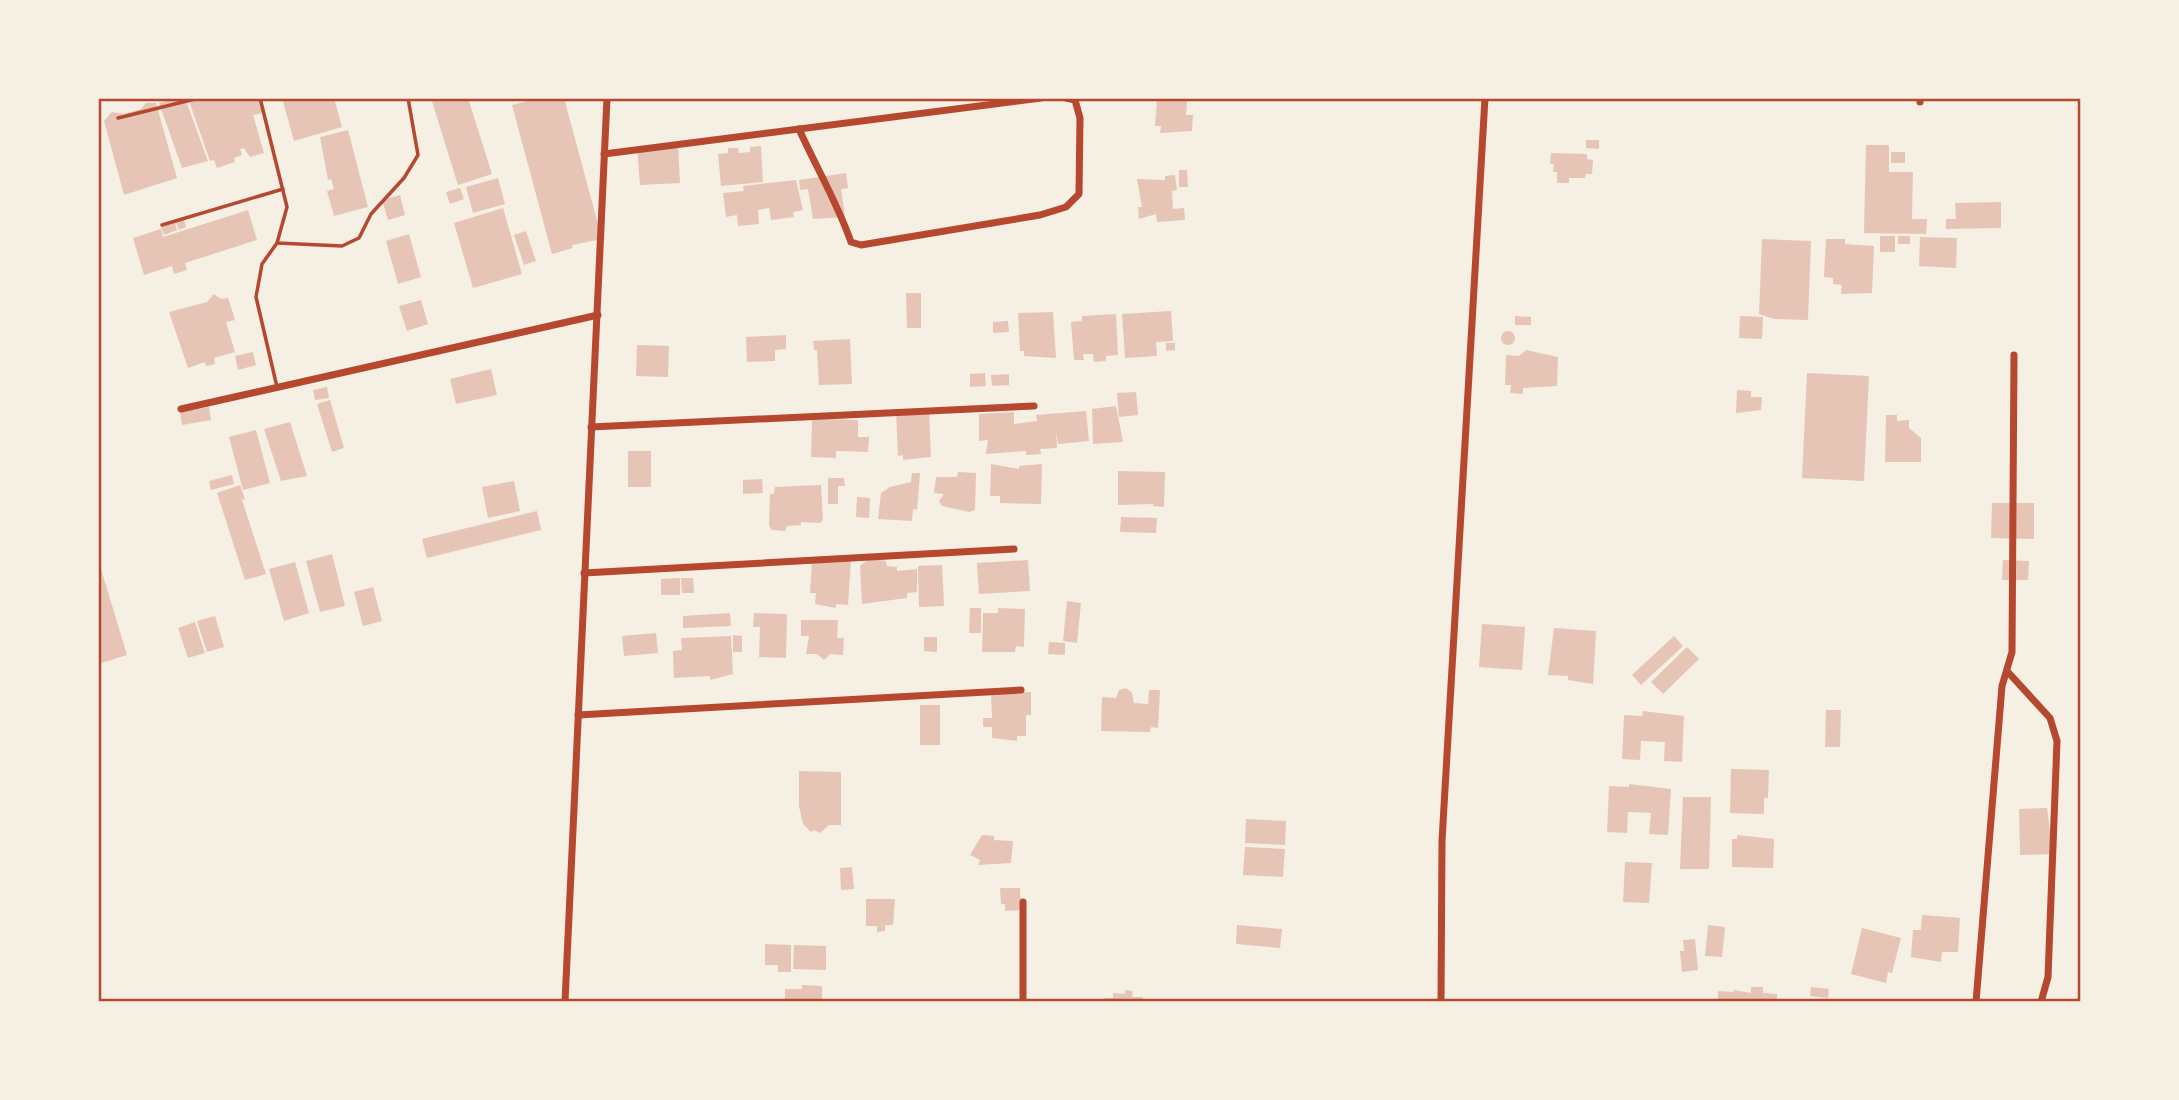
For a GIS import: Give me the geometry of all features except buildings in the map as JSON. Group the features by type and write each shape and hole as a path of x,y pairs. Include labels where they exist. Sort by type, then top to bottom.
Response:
{"street":[{"path":"565,1002 607,98"},
{"path":"604,154 1041,98"},
{"path":"799,129 820,175 836,200 851,242 861,245 1040,215 1066,207 1079,194 1080,118 1075,100 1066,98"},
{"path":"1441,1002 1442,841 1485,98"},
{"path":"181,409 598,315"},
{"path":"1976,1002 2002,686 2011,652 2014,355"},
{"path":"591,427 1034,405"},
{"path":"584,573 1014,549"},
{"path":"2007,671 2050,718 2057,741 2048,977 2042,1002"},
{"path":"578,715 1021,690"},
{"path":"1023,902 1023,1002"}],"lane":[{"path":"118,118 199,98"},
{"path":"260,98 287,207 277,243 262,264 256,297 277,387"},
{"path":"277,243 342,246 359,238 371,214 404,178 418,155 408,98"},
{"path":"162,225 283,190"}]}
